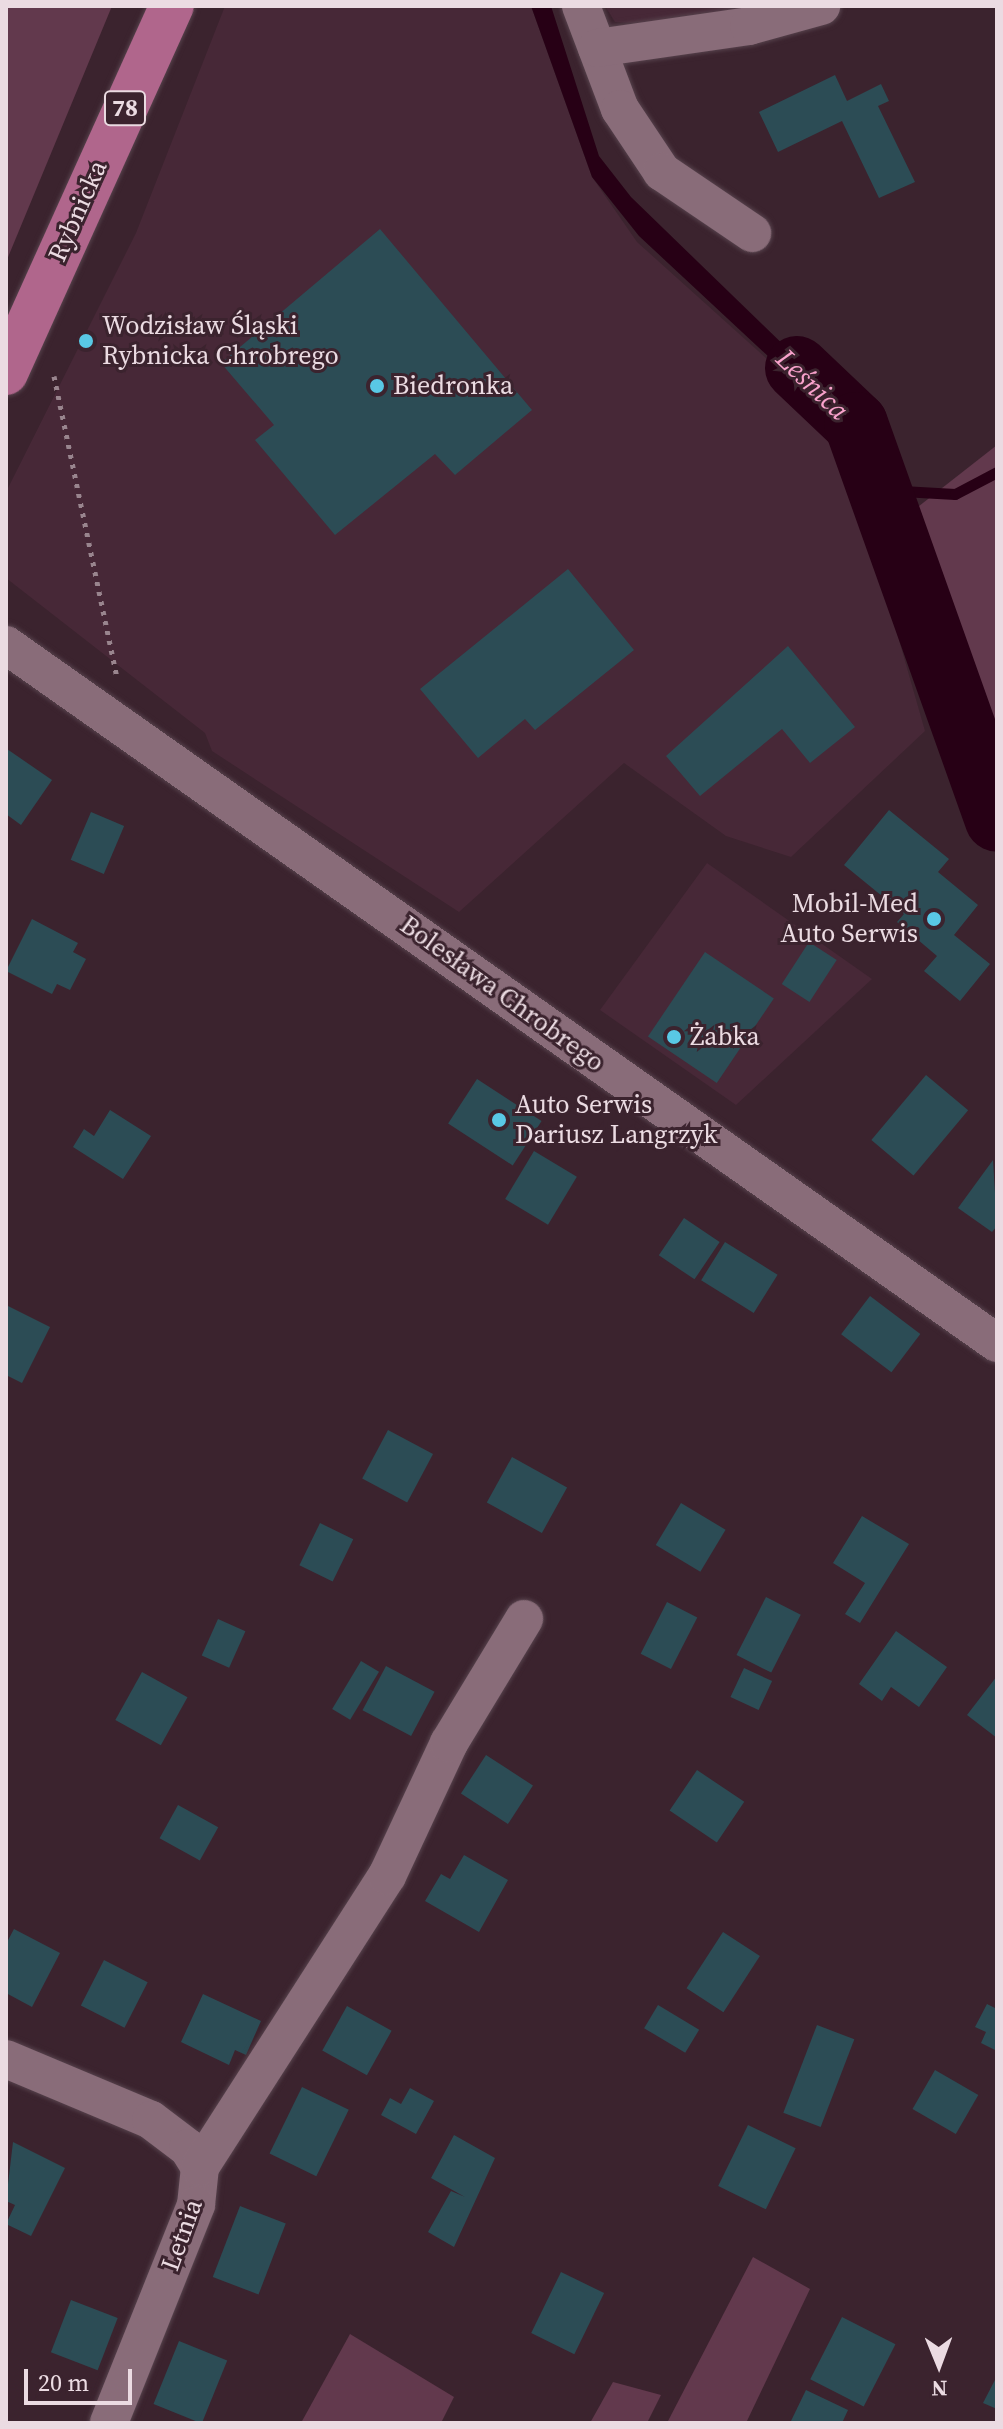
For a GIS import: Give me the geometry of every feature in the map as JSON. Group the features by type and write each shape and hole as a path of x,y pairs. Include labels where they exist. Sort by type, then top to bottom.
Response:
{"main road":[{"name":"Rybnicka","path":"6,373 172,6"}],"street":[{"path":"581,6 620,109 662,172 752,233"},
{"path":"597,48 749,26 821,6"},
{"name":"Bolesława Chrobrego","path":"6,645 997,1343"},
{"path":"200,2167 226,2136 387,1876 449,1743 524,1619"},
{"name":"Letnia","path":"6,2059 151,2120 188,2148 200,2167 196,2205 109,2423"}],"path":[{"path":"54,376 117,678"}],"shaded area":[{"path":"6,6 112,6 6,262"},
{"path":"225,6 531,6 592,177 637,242 796,385 844,439 851,433 868,480 853,479 925,731 791,857 726,836 624,763 459,912 212,751 205,733 6,578 6,492 136,233"},
{"path":"605,6 764,6 682,26 615,22"},
{"path":"997,445 997,741 914,510"},
{"path":"707,863 872,979 736,1105 600,1010"},
{"path":"753,2257 810,2289 746,2423 667,2423"},
{"path":"350,2334 454,2397 441,2423 301,2423"},
{"path":"613,2382 661,2395 647,2423 590,2423"}],"water":[{"path":"531,6 551,6 599,156 631,197 866,425 843,436 829,413 639,236 592,177"}],"building":[{"path":"835,75 847,101 881,84 889,101 878,106 915,182 879,198 842,121 778,152 759,112"},
{"name":"Biedronka","path":"380,229 532,410 455,475 435,454 335,535 255,440 274,425 221,363"},
{"path":"568,569 634,650 535,730 525,719 478,758 420,689"},
{"path":"788,646 855,727 810,763 782,729 700,796 666,756"},
{"path":"7,749 52,780 21,825 6,814"},
{"path":"889,810 949,859 938,872 978,905 954,935 990,964 960,1001 924,971 937,956 897,922 904,914 844,865"},
{"path":"91,812 124,826 104,874 71,860"},
{"path":"32,919 78,943 73,952 86,959 70,990 57,984 52,994 6,971"},
{"path":"809,942 837,960 809,1002 782,984"},
{"path":"705,952 774,998 717,1083 648,1037"},
{"path":"926,1075 968,1110 913,1175 871,1140"},
{"path":"477,1079 542,1121 513,1165 448,1123"},
{"path":"110,1110 151,1136 123,1179 73,1147 84,1129 94,1136"},
{"path":"534,1151 577,1177 548,1225 505,1199"},
{"path":"993,1160 997,1226 992,1232 958,1208"},
{"path":"684,1218 720,1242 694,1279 659,1255"},
{"path":"725,1242 778,1275 754,1313 701,1280"},
{"path":"870,1296 920,1334 891,1372 841,1334"},
{"path":"6,1305 50,1327 22,1383 6,1375"},
{"path":"388,1430 433,1454 407,1503 362,1479"},
{"path":"512,1457 567,1488 542,1533 487,1502"},
{"path":"681,1503 726,1530 700,1572 656,1545"},
{"path":"862,1516 909,1544 860,1623 845,1614 865,1583 833,1563"},
{"path":"320,1523 353,1539 333,1581 299,1565"},
{"path":"766,1597 801,1615 771,1673 736,1655"},
{"path":"667,1602 697,1617 671,1669 641,1654"},
{"path":"218,1619 245,1631 229,1668 202,1656"},
{"path":"896,1631 947,1667 919,1707 891,1687 882,1701 859,1684"},
{"path":"361,1661 379,1672 350,1720 332,1709"},
{"path":"386,1666 435,1692 411,1736 363,1710"},
{"path":"744,1668 772,1681 759,1710 730,1697"},
{"path":"142,1672 187,1697 161,1745 115,1720"},
{"path":"997,1676 997,1738 967,1715"},
{"path":"486,1755 533,1785 508,1824 461,1794"},
{"path":"697,1770 744,1802 717,1842 670,1811"},
{"path":"178,1805 218,1827 200,1861 160,1838"},
{"path":"464,1855 508,1880 479,1932 425,1901 441,1874 450,1879"},
{"path":"14,1929 60,1953 32,2007 6,1993 6,1944"},
{"path":"723,1932 760,1956 723,2012 687,1988"},
{"path":"104,1960 148,1982 125,2028 81,2005"},
{"path":"203,1994 261,2021 246,2055 235,2050 229,2065 181,2042"},
{"path":"987,2004 997,2009 997,2051 981,2043 986,2032 975,2027"},
{"path":"658,2005 699,2030 685,2053 644,2028"},
{"path":"347,2006 392,2031 367,2075 322,2051"},
{"path":"817,2025 854,2039 821,2127 783,2113"},
{"path":"935,2070 978,2095 956,2134 912,2109"},
{"path":"302,2087 349,2110 316,2176 270,2154"},
{"path":"410,2088 434,2101 416,2134 381,2115 390,2098 401,2104"},
{"path":"748,2125 796,2148 766,2209 718,2186"},
{"path":"454,2135 495,2158 454,2247 428,2232 451,2191 465,2197 431,2178"},
{"path":"13,2142 65,2168 31,2236 6,2224 15,2205 6,2201"},
{"path":"240,2206 286,2224 259,2295 213,2277"},
{"path":"561,2272 604,2293 574,2354 531,2333"},
{"path":"71,2300 118,2318 98,2370 51,2352"},
{"path":"842,2317 895,2344 864,2407 810,2379"},
{"path":"179,2341 227,2360 202,2423 154,2404"},
{"path":"997,2376 997,2409 983,2403"},
{"path":"806,2390 848,2410 842,2423 790,2423"}],"waterway":[{"name":"Leśnica","path":"797,368 856,424 997,820"},
{"path":"884,490 955,494 997,472"}],"place":[{"name":"Wodzisław Śląski Rybnicka Chrobrego","path":"86,341"},
{"name":"Biedronka","path":"377,386"},
{"name":"Mobil-Med Auto Serwis","path":"934,919"},
{"name":"Żabka","path":"674,1037"},
{"name":"Auto Serwis Dariusz Langrzyk","path":"499,1120"}]}
